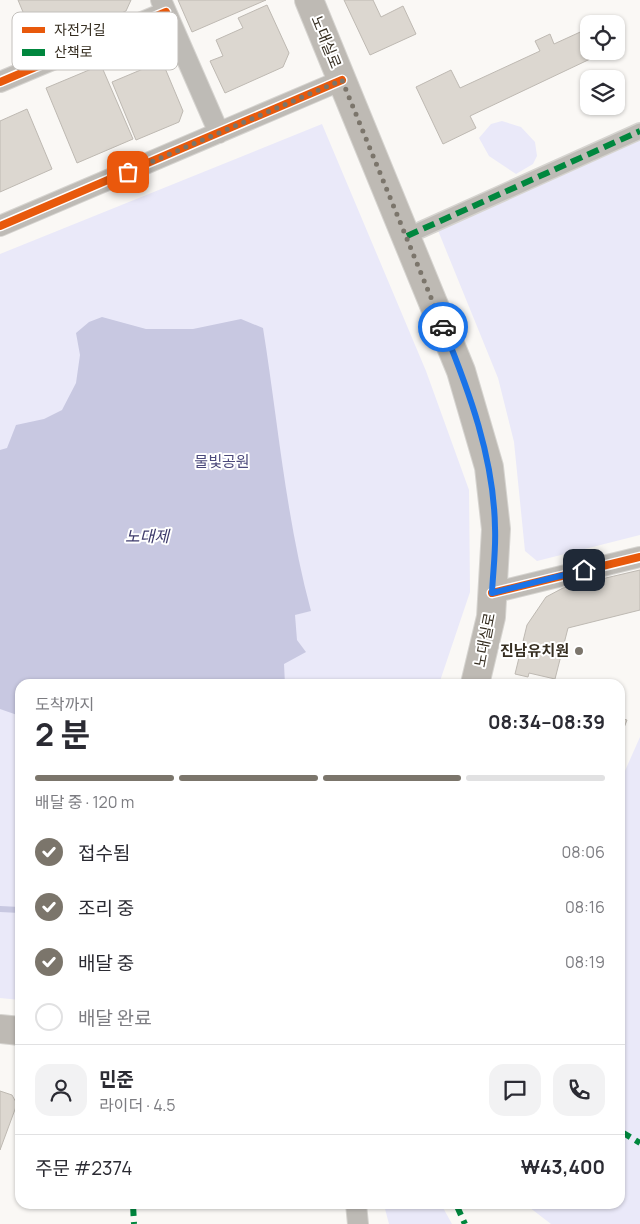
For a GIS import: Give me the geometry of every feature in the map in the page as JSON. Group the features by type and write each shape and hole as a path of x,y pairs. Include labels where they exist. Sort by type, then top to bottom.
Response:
{"main road":[{"name":"노대실로","path":"309,0 461,371 489,466 496,528 491,617 476,679"},
{"path":"0,1029 15,1030"}],"street":[{"path":"150,12 163,6"},
{"path":"178,40 219,133"},
{"path":"0,82 26,70"},
{"path":"0,226 342,80"},
{"path":"407,236 640,131"},
{"path":"492,593 640,557"},
{"path":"356,1209 358,1224"}],"green space":[{"path":"502,121 521,127 535,142 537,156 533,164 516,174 489,156 479,138 491,124"},
{"name":"물빛공원","path":"322,124 426,371 469,490 470,592 441,679 15,679 15,1000 0,998 0,254"},
{"path":"640,138 640,535 537,561 525,551 514,442 498,378 437,228"},
{"path":"640,737 640,1224 551,1224 532,1209 625,1209 625,771"},
{"path":"385,1209 444,1209 452,1224 389,1224"}],"water":[{"name":"노대제","path":"102,317 146,329 193,329 241,319 263,328 289,506 302,576 311,611 295,615 297,640 306,652 284,664 285,679 15,679 15,714 0,709 0,450 7,448 16,425 44,419 62,410 76,383 80,355 76,333 89,322"}],"building":[{"path":"18,0 131,0 126,11 124,12 23,12"},
{"path":"178,0 266,0 192,32"},
{"path":"344,0 373,0 381,17 403,6 416,34 370,55"},
{"path":"267,5 289,53 283,67 225,93 210,61 223,56 216,40 243,28 238,18"},
{"path":"580,32 580,60 588,60 470,116 476,128 443,144 416,87 451,70 460,88 540,51 535,41 550,34 554,44"},
{"path":"89,70 103,70 133,139 77,163 46,88"},
{"path":"141,70 166,70 183,111 179,122 136,140 112,82"},
{"path":"27,109 52,169 0,192 0,121"},
{"path":"640,570 640,610 568,628 555,679 529,673 528,677 515,674 527,625 546,597 563,588"},
{"path":"0,1091 12,1095 15,1100 15,1109 0,1150"}],"waterway":[{"path":"0,909 15,910"}],"marked path":[{"path":"407,236 640,131"},
{"path":"625,1134 640,1143"},
{"path":"133,1209 134,1224"},
{"path":"458,1209 465,1224"}],"cycle path":[{"path":"0,82 28,70"},
{"path":"0,226 342,80"},
{"path":"492,593 640,557"}],"way so far":[{"path":"128,172 342,80 443,327"}],"place":[{"name":"진남유치원","path":"579,651"}],"route":[{"path":"443,327 461,371 489,466 496,528 492,593 584,570"}]}
